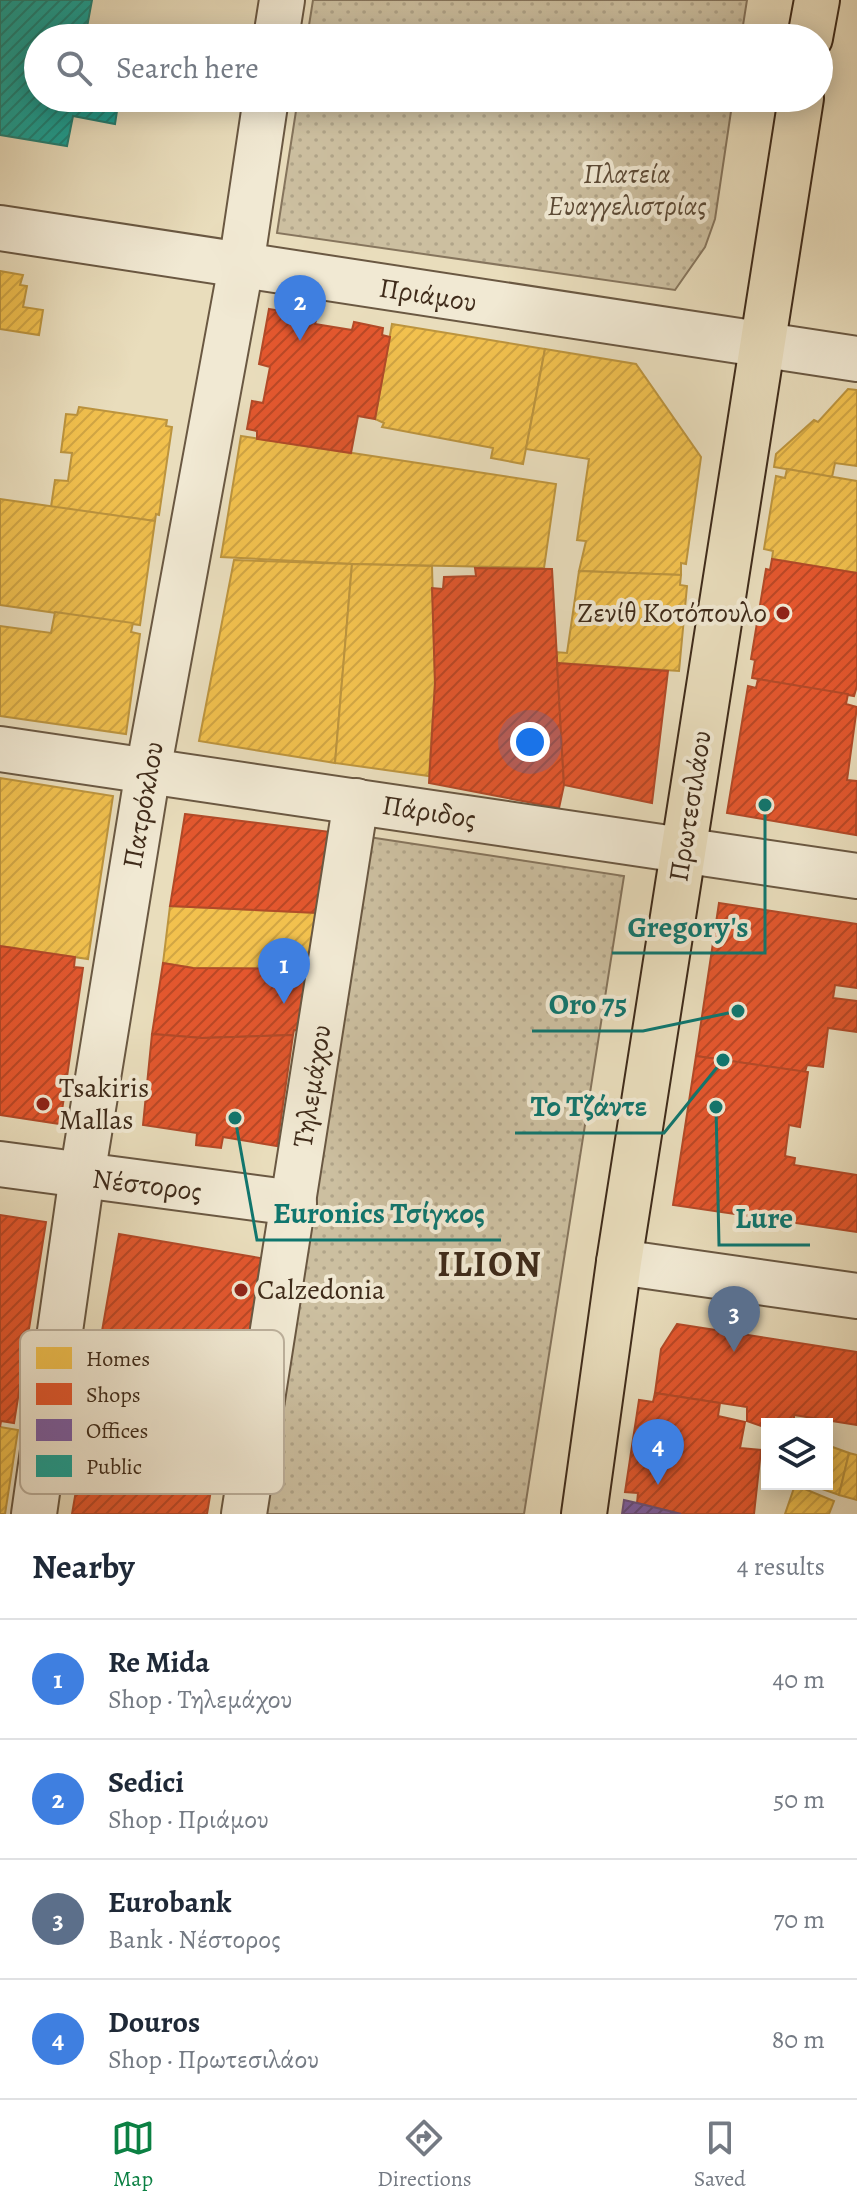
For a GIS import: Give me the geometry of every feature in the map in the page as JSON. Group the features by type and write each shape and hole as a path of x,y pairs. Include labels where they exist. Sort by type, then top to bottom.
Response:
{"main road":[{"path":"813,24 817,0"},
{"name":"Πρωτεσιλάου","path":"584,1514 619,1262 799,112"}],"street":[{"path":"278,24 282,0"},
{"name":"Πατρόκλου","path":"60,1330 148,771 241,266 264,112"},
{"name":"Πριάμου","path":"0,228 857,359"},
{"name":"Πάριδος","path":"0,749 857,876"},
{"name":"Τηλεμάχου","path":"274,1330 356,801"},
{"name":"Νέστορος","path":"0,1164 294,1203"},
{"path":"619,1262 857,1296"},
{"name":"Πατρόκλου","path":"34,1514 37,1494"},
{"name":"Τηλεμάχου","path":"244,1514 247,1494"}],"green space":[{"path":"313,0 747,0 743,24 309,24"},
{"name":"Πλατεία Ευαγγελιστρίας","path":"296,112 731,112 715,219 705,247 675,290 277,233"},
{"path":"362,836 624,876 524,1514 257,1514 260,1494 284,1494 284,1340"}],"building: Homes":[{"path":"0,271 23,275 20,285 27,286 23,307 43,310 39,335 0,329"},
{"path":"392,324 545,349 523,464 491,458 493,448 382,427 384,423 375,419"},
{"path":"545,349 636,364 701,457 686,564 681,563 681,575 579,571 586,541 577,540 589,459 526,449"},
{"path":"848,389 857,390 857,466 835,463 832,477 774,467 776,454 814,420 818,422"},
{"path":"79,407 167,420 166,426 172,427 159,515 156,514 155,521 51,507 55,480 68,481 72,453 61,452 66,414 77,415"},
{"path":"241,436 556,484 544,568 352,564 221,557"},
{"path":"787,469 857,481 857,573 772,559 773,551 764,549 776,476 785,478"},
{"path":"0,499 155,521 140,625 0,605"},
{"path":"234,560 352,564 335,763 199,741"},
{"path":"352,564 432,566 435,683 429,776 335,763"},
{"path":"579,571 681,575 680,585 687,586 679,671 557,663 556,652 567,653"},
{"path":"55,612 133,623 131,632 140,634 126,734 0,716 0,626 51,633"},
{"path":"0,778 113,796 88,959 0,946"},
{"path":"170,906 319,913 310,969 193,968 163,963"},
{"path":"0,1427 18,1430 5,1514 0,1514"},
{"path":"833,1447 849,1453 839,1495 825,1490 833,1490"},
{"path":"849,1453 857,1455 857,1500 839,1495"},
{"path":"793,1490 807,1490 834,1501 829,1514 785,1514"}],"building: Shops":[{"path":"269,309 317,317 315,324 352,330 354,322 383,328 382,335 390,337 375,419 358,416 351,453 257,439 257,431 247,429 252,401 263,403 270,367 259,364"},
{"path":"772,559 857,573 857,686 854,696 752,678 755,660 751,659 766,569 770,570"},
{"path":"475,568 552,569 564,785 559,808 429,783 435,683 432,588 443,589 444,577 476,576"},
{"path":"557,663 668,671 652,803 564,785"},
{"path":"758,679 848,694 846,704 857,707 847,780 857,781 856,835 727,813 748,686 756,688"},
{"path":"185,814 331,832 319,913 170,906"},
{"path":"719,903 857,924 857,988 835,985 833,998 857,1001 857,1032 828,1028 823,1067 807,1065 805,1072 696,1056"},
{"path":"0,946 75,957 74,967 83,968 60,1124 0,1115"},
{"path":"163,963 193,968 303,969 302,975 308,976 299,1031 294,1030 293,1035 202,1038 152,1034"},
{"path":"152,1034 202,1038 293,1035 277,1146 223,1137 221,1148 196,1145 197,1133 143,1125"},
{"path":"696,1056 808,1072 800,1127 789,1125 785,1156 795,1158 794,1165 857,1175 857,1232 673,1205"},
{"path":"0,1215 46,1222 29,1330 20,1330 20,1385 14,1423 1,1421 0,1427"},
{"path":"119,1234 266,1259 254,1330 102,1330"},
{"path":"677,1324 857,1352 857,1425 833,1421 833,1418 794,1415 794,1418 761,1418 761,1426 747,1421 747,1407 655,1393 661,1349"},
{"path":"655,1393 720,1403 718,1416 745,1422 740,1448 761,1450 754,1514 681,1514 637,1503 638,1493 625,1492 639,1400 653,1402"},
{"path":"75,1494 210,1494 207,1514 72,1514"}],"building: Offices":[{"path":"624,1500 637,1503 681,1514 622,1514"}],"building: Public":[{"path":"0,0 92,0 88,24 24,24 24,112 117,112 115,124 73,116 67,146 0,135"}],"place":[{"name":"Sedici","path":"300,341"},
{"name":"Ζενίθ Κοτόπουλο","path":"783,613"},
{"name":"Gregory's","path":"765,805"},
{"name":"Re Mida","path":"284,1004"},
{"name":"Oro 75","path":"738,1011"},
{"name":"Το Τζάντε","path":"723,1060"},
{"name":"Tsakiris Mallas","path":"43,1104"},
{"name":"Lure","path":"716,1107"},
{"name":"Euronics Τσίγκος","path":"235,1118"},
{"name":"Calzedonia","path":"241,1290"},
{"name":"Eurobank","path":"734,1352"},
{"name":"Douros","path":"658,1485"}],"district":[{"name":"ILION","path":"490,1263"}]}
